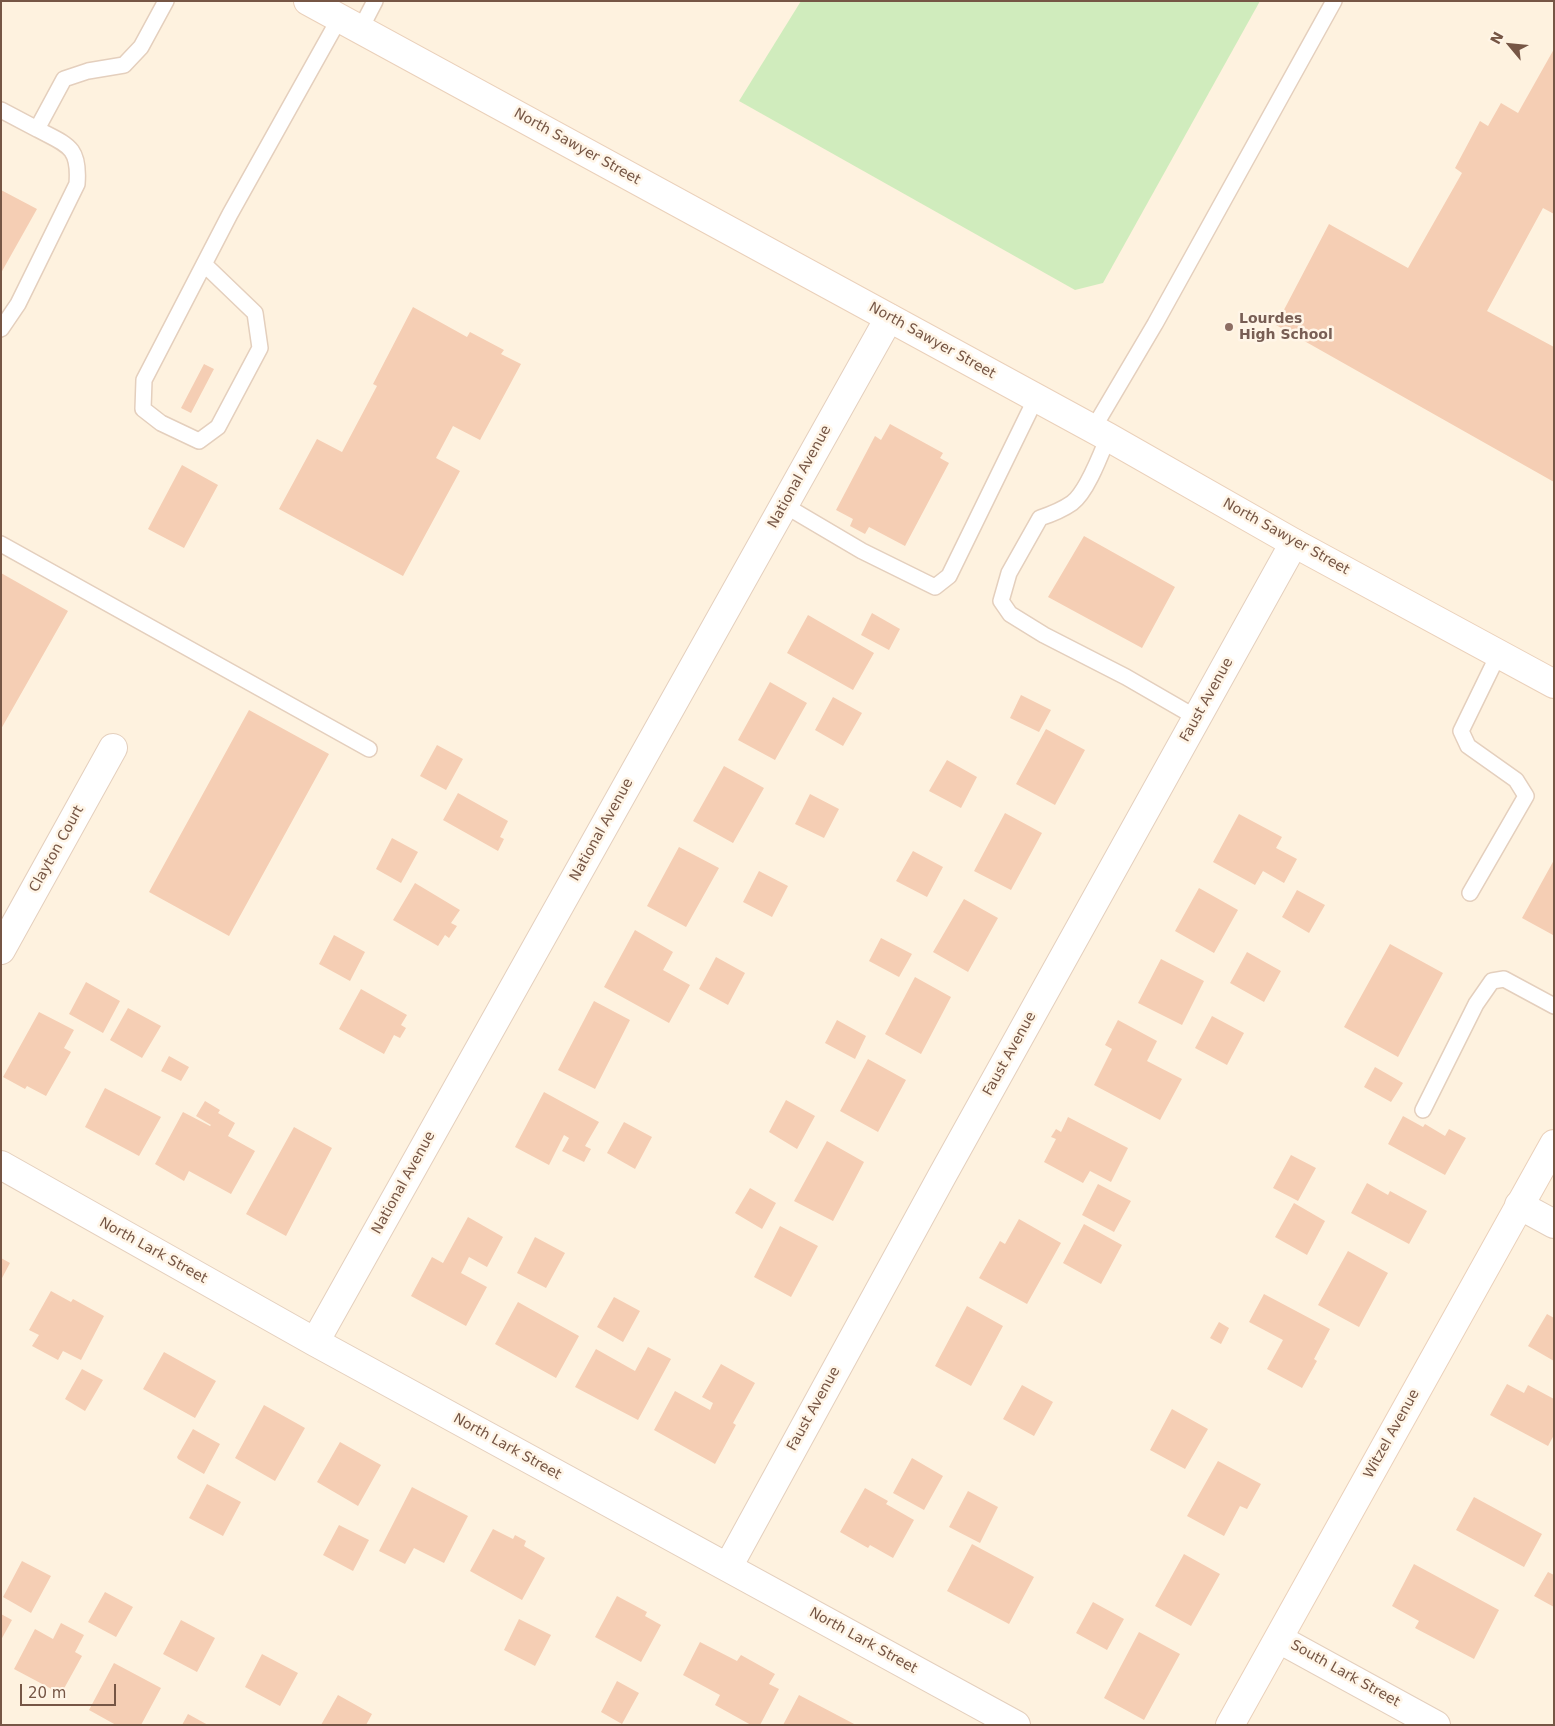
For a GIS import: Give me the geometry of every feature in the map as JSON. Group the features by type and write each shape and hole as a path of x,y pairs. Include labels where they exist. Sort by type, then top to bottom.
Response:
{"street":[{"name":"North Sawyer Street","path":"308,1 1100,433 1294,543 1554,684"},
{"name":"National Avenue","path":"315,1342 889,318"},
{"name":"Faust Avenue","path":"728,1567 942,1176 1294,543"},
{"name":"Clayton Court","path":"1,950 113,748"},
{"name":"Witzel Avenue","path":"1230,1725 1554,1144"},
{"name":"North Lark Street","path":"1,1165 315,1342 1016,1725"},
{"path":"1519,1205 1554,1224"},
{"name":"South Lark Street","path":"1279,1639 1436,1725"}],"lane":[{"path":"37,129 64,78 88,71 124,65 141,47 166,1"},
{"path":"204,264 255,313 260,348 218,427 199,441 161,423 142,409 144,380 204,264 235,206 350,24 375,1"},
{"path":"1197,718 1126,677 1044,635 1010,614 1001,601 1009,572 1040,518 1059,511 1074,501 1093,473 1100,433 1155,324 1334,1"},
{"path":"1,110 70,147 76,155 78,167 77,184 18,304 1,329"},
{"path":"784,506 862,551 935,587 949,576 1036,398"},
{"path":"1,544 369,749"},
{"path":"1470,892 1526,796 1516,780 1468,746 1461,731 1499,654"},
{"path":"1423,1110 1476,1004 1492,981 1504,979 1554,1006"}],"green space":[{"path":"801,1 1260,1 1103,283 1075,290 739,101"}],"building":[{"path":"1554,49 1554,214 1543,208 1487,311 1554,347 1554,482 1276,325 1329,224 1408,268 1462,173 1455,168 1480,121 1488,126 1501,103 1518,113"},
{"path":"1,190 37,209 1,273"},
{"path":"413,307 467,337 470,332 504,350 501,354 521,364 480,440 453,426 436,458 460,471 403,576 279,509 317,439 342,452 377,386 373,384"},
{"path":"204,364 214,369 191,413 181,408"},
{"path":"890,424 943,453 940,458 949,463 905,546 869,527 865,534 850,526 853,519 836,510 875,436 881,440"},
{"path":"182,465 218,485 184,548 148,529"},
{"path":"1084,536 1175,587 1142,648 1048,597"},
{"path":"1,573 68,611 1,729"},
{"path":"872,613 900,629 889,650 861,635"},
{"path":"808,615 874,653 853,690 787,653"},
{"path":"770,682 807,703 775,760 738,740"},
{"path":"1021,695 1051,710 1039,732 1010,718"},
{"path":"833,697 862,713 843,746 815,730"},
{"path":"249,710 329,754 229,936 149,892"},
{"path":"1046,729 1085,750 1055,805 1016,784"},
{"path":"437,745 463,759 446,790 420,776"},
{"path":"947,760 977,777 961,808 929,791"},
{"path":"724,766 764,788 733,843 693,821"},
{"path":"458,793 508,821 500,837 504,839 498,851 443,820"},
{"path":"810,794 839,809 824,838 795,824"},
{"path":"1005,813 1042,833 1011,890 974,871"},
{"path":"1239,814 1282,837 1276,848 1297,859 1284,883 1263,871 1255,885 1213,862"},
{"path":"392,838 418,852 401,883 376,869"},
{"path":"679,847 719,868 686,927 647,906"},
{"path":"913,851 943,867 927,897 896,881"},
{"path":"1554,860 1554,934 1553,935 1522,918"},
{"path":"759,871 788,886 772,917 743,902"},
{"path":"415,883 460,910 451,923 457,926 449,938 445,935 438,946 393,920"},
{"path":"1199,888 1238,910 1214,953 1175,931"},
{"path":"1297,890 1325,905 1309,933 1282,917"},
{"path":"964,899 998,918 968,972 933,952"},
{"path":"635,930 673,952 663,970 690,985 669,1023 604,987"},
{"path":"334,935 365,952 350,981 319,964"},
{"path":"881,938 912,954 899,977 869,961"},
{"path":"1390,944 1443,973 1398,1057 1344,1027"},
{"path":"1247,952 1281,971 1264,1002 1230,983"},
{"path":"716,957 745,973 728,1005 699,989"},
{"path":"1161,959 1204,981 1182,1025 1138,1003"},
{"path":"915,977 951,997 921,1054 885,1034"},
{"path":"86,982 120,1001 103,1033 69,1014"},
{"path":"361,989 407,1015 401,1025 406,1028 400,1038 394,1035 384,1054 339,1029"},
{"path":"594,1001 630,1020 595,1089 558,1070"},
{"path":"128,1008 161,1026 142,1058 110,1040"},
{"path":"39,1012 74,1030 64,1048 71,1052 46,1096 27,1086 25,1089 3,1077"},
{"path":"1212,1016 1244,1033 1227,1065 1195,1048"},
{"path":"837,1020 866,1036 855,1059 825,1043"},
{"path":"1118,1020 1157,1041 1147,1061 1182,1079 1160,1120 1094,1085 1112,1049 1105,1045"},
{"path":"169,1056 189,1067 181,1081 161,1071"},
{"path":"868,1059 906,1080 878,1132 840,1111"},
{"path":"1375,1067 1403,1083 1391,1102 1364,1087"},
{"path":"105,1088 161,1117 139,1156 85,1127"},
{"path":"544,1092 599,1122 585,1146 591,1149 584,1162 562,1151 569,1138 564,1135 549,1165 515,1147"},
{"path":"786,1100 815,1116 797,1149 769,1132"},
{"path":"205,1101 220,1110 218,1113 235,1123 228,1136 255,1151 231,1194 189,1171 184,1181 155,1164 183,1112 211,1125 196,1116"},
{"path":"1403,1116 1423,1127 1425,1124 1445,1136 1449,1129 1466,1138 1445,1175 1388,1144"},
{"path":"1068,1117 1128,1148 1111,1182 1090,1171 1083,1183 1044,1162 1056,1139 1051,1137 1056,1129 1061,1132"},
{"path":"624,1122 652,1137 635,1169 607,1153"},
{"path":"294,1127 332,1148 286,1236 246,1214"},
{"path":"827,1141 864,1162 833,1221 794,1201"},
{"path":"1291,1155 1316,1168 1298,1201 1273,1188"},
{"path":"1367,1183 1388,1195 1390,1191 1427,1211 1409,1244 1351,1213"},
{"path":"1098,1184 1131,1201 1114,1232 1082,1215"},
{"path":"750,1188 776,1203 762,1229 735,1213"},
{"path":"1294,1203 1325,1221 1307,1255 1275,1237"},
{"path":"468,1217 503,1237 487,1267 469,1257 461,1273 487,1287 466,1326 411,1296 432,1257 443,1263"},
{"path":"1019,1219 1061,1243 1027,1304 979,1278 1000,1241 1005,1244"},
{"path":"1084,1224 1122,1245 1101,1284 1063,1263"},
{"path":"780,1226 818,1246 791,1297 754,1277"},
{"path":"535,1237 565,1253 546,1288 517,1273"},
{"path":"1348,1251 1388,1273 1359,1327 1318,1305"},
{"path":"1,1258 10,1263 1,1280"},
{"path":"51,1291 71,1302 73,1299 104,1316 81,1360 63,1351 58,1360 32,1346 39,1335 29,1330"},
{"path":"1264,1294 1330,1329 1314,1359 1317,1361 1302,1388 1267,1369 1283,1340 1249,1322"},
{"path":"614,1297 640,1311 623,1342 597,1327"},
{"path":"518,1302 579,1336 556,1378 495,1344"},
{"path":"967,1306 1003,1326 971,1386 935,1366"},
{"path":"1547,1314 1554,1318 1554,1361 1528,1346"},
{"path":"1219,1322 1229,1328 1221,1344 1210,1338"},
{"path":"648,1347 671,1359 638,1420 575,1387 596,1349 635,1371"},
{"path":"164,1352 216,1381 195,1418 143,1389"},
{"path":"721,1364 755,1383 733,1423 736,1425 715,1464 654,1430 675,1391 710,1410 713,1403 702,1397"},
{"path":"82,1369 103,1380 85,1411 65,1399"},
{"path":"1507,1384 1524,1393 1528,1385 1554,1399 1554,1435 1548,1446 1490,1415"},
{"path":"1022,1385 1053,1402 1034,1436 1003,1419"},
{"path":"264,1405 305,1428 275,1481 235,1458"},
{"path":"1172,1409 1208,1429 1185,1469 1150,1450"},
{"path":"193,1429 220,1444 204,1474 177,1457"},
{"path":"340,1442 381,1465 358,1506 317,1482"},
{"path":"912,1458 943,1476 924,1510 893,1493"},
{"path":"1218,1461 1261,1484 1247,1509 1240,1506 1224,1536 1187,1516"},
{"path":"207,1484 241,1502 223,1536 189,1518"},
{"path":"412,1487 468,1516 444,1563 414,1548 405,1564 379,1551"},
{"path":"865,1488 888,1501 886,1504 914,1520 893,1558 870,1545 868,1548 840,1532"},
{"path":"968,1491 998,1507 980,1543 949,1527"},
{"path":"1474,1497 1542,1534 1524,1567 1456,1530"},
{"path":"339,1525 369,1540 353,1571 323,1555"},
{"path":"493,1529 513,1539 515,1535 526,1541 524,1546 545,1558 522,1600 470,1571"},
{"path":"972,1544 1034,1577 1009,1624 947,1591"},
{"path":"1184,1554 1220,1574 1191,1626 1155,1606"},
{"path":"22,1561 51,1576 31,1613 3,1597"},
{"path":"1414,1564 1499,1610 1474,1659 1415,1628 1419,1621 1392,1606"},
{"path":"1548,1572 1554,1575 1554,1607 1534,1596"},
{"path":"105,1592 133,1607 116,1637 88,1622"},
{"path":"617,1596 647,1612 645,1616 661,1625 641,1662 595,1637"},
{"path":"1093,1602 1124,1619 1107,1650 1076,1633"},
{"path":"1,1614 12,1620 1,1640"},
{"path":"519,1619 551,1635 535,1666 504,1650"},
{"path":"181,1620 215,1638 197,1672 163,1654"},
{"path":"61,1623 84,1635 75,1652 82,1656 61,1694 14,1669 35,1629 53,1639"},
{"path":"1139,1632 1180,1654 1144,1720 1104,1698"},
{"path":"700,1642 737,1661 741,1655 775,1674 769,1684 779,1689 760,1725 751,1725 715,1705 720,1695 683,1675"},
{"path":"262,1654 298,1673 280,1706 245,1687"},
{"path":"114,1663 161,1688 141,1725 116,1725 89,1710"},
{"path":"617,1681 639,1693 622,1724 601,1712"},
{"path":"338,1695 372,1714 366,1725 321,1725"},
{"path":"799,1695 856,1725 783,1725"},
{"path":"188,1714 208,1725 182,1725"}],"place":[{"name":"Lourdes High School","path":"1229,327"}]}
